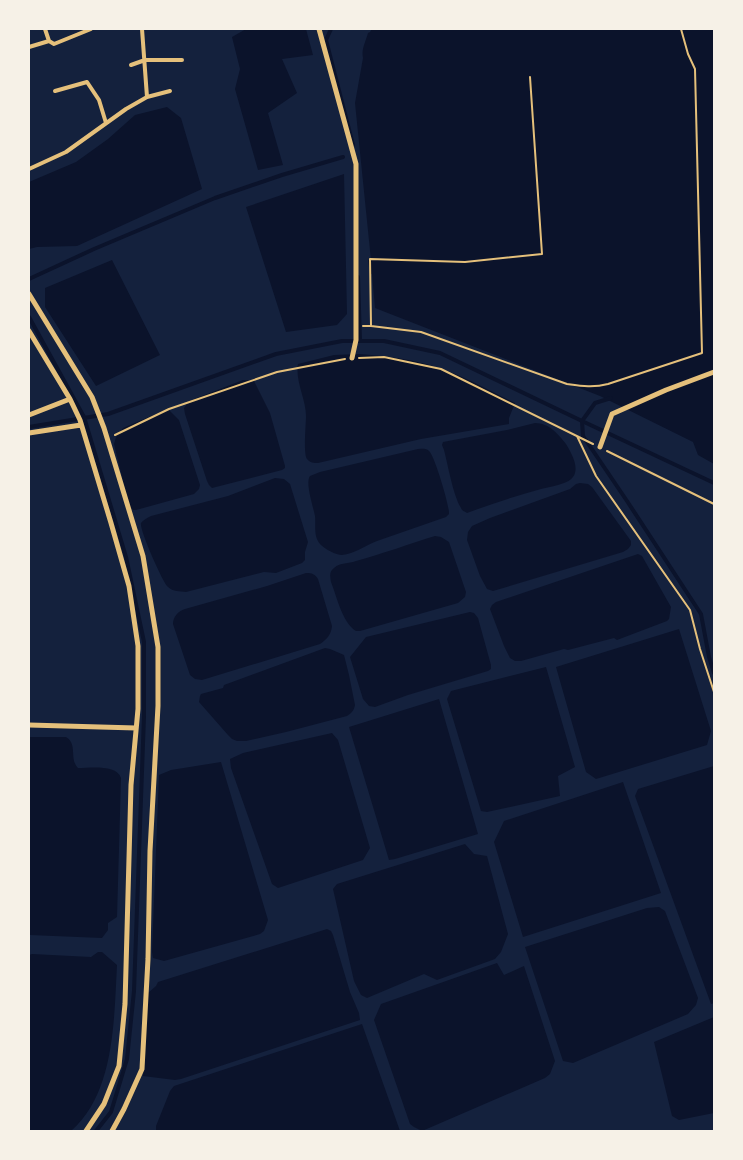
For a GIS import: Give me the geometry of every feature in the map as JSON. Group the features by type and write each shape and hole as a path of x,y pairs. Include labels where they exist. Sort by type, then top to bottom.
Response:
{"street":[{"path":"319,29 356,164 356,340 352,358"},
{"path":"29,294 92,398 104,428 143,556 158,647 158,706 150,851 148,959 142,1069 124,1110 112,1131"},
{"path":"29,331 74,406 80,422 128,586 138,646 138,708 131,785 125,1004 119,1066 104,1104 86,1131"},
{"path":"600,447 612,414 666,390 714,372"},
{"path":"29,415 70,399"},
{"path":"29,433 80,422"},
{"path":"29,725 136,728"}],"lane":[{"path":"46,29 49,41 54,44 91,29"},
{"path":"142,29 147,97"},
{"path":"29,47 49,41"},
{"path":"131,64 145,60 182,60"},
{"path":"55,91 87,82 99,100 106,123"},
{"path":"29,169 66,152 126,109 147,97 170,91"}],"path":[{"path":"356,326 421,332 567,384 584,387 598,387 702,353 694,69 681,29"},
{"path":"371,326 370,259 465,262 542,254 530,77"},
{"path":"107,439 169,409 277,372 344,359 384,357 441,369 714,504"},
{"path":"577,436 596,476 690,610 714,692"}],"water":[{"path":"246,29 306,29 313,55 282,59 297,93 268,113 283,165 258,170 235,89 240,69 232,37"},
{"path":"372,29 714,29 714,464 698,455 693,442 600,396 375,308 372,274 370,274 368,260 371,260 355,103 363,48 368,33"},
{"path":"167,107 181,118 202,189 77,246 29,249 29,182 76,162 108,139 135,115"},
{"path":"344,174 347,314 337,325 286,332 246,207"},
{"path":"112,260 160,355 96,386 45,307 45,288"},
{"path":"360,354 418,362 438,367 471,381 515,403 509,418 509,424 421,439 318,463 311,462 307,459 305,451 306,410 298,377 298,364 334,355"},
{"path":"243,380 254,381 270,413 285,468 212,488 207,481 184,408 189,401"},
{"path":"169,410 179,420 200,485 199,489 194,494 133,510 129,506 114,444 116,437 123,428"},
{"path":"535,423 549,427 566,444 576,469 572,478 561,484 513,497 467,513 463,510 453,488 442,445 443,442"},
{"path":"418,449 428,450 434,461 449,509 449,514 446,517 342,555 328,550 318,542 308,484 310,476"},
{"path":"275,478 284,479 290,484 308,542 305,560 302,563 276,573 264,572 186,592 170,589 161,576 147,545 141,523 151,516 228,496"},
{"path":"580,483 588,484 592,487 631,541 628,549 493,591 487,589 480,576 467,540 468,532 472,526 570,489"},
{"path":"435,536 449,542 466,592 465,597 458,603 360,631 356,631 351,627 338,602 331,582 331,571 339,565"},
{"path":"638,554 642,556 671,607 667,621 617,640 614,638 521,661 515,661 510,658 490,609 492,605 496,602"},
{"path":"306,573 313,574 318,579 332,626 330,634 325,640 320,644 202,680 195,679 190,675 173,624 178,613 185,609"},
{"path":"470,612 474,613 478,618 491,669 375,707 369,706 363,699 350,657 366,637"},
{"path":"679,629 711,731 707,745 596,779 586,772 556,667"},
{"path":"325,648 344,655 355,705 347,716 286,732 246,741 237,741 228,735 199,702 201,694 223,688 224,685"},
{"path":"546,667 575,767 558,776 560,796 487,812 481,811 447,699 451,691"},
{"path":"439,699 478,834 389,860 349,727"},
{"path":"332,733 338,740 370,848 363,860 278,888 272,884 231,768 230,759 243,753"},
{"path":"29,737 66,737 72,744 75,764 78,768 96,767 109,769 121,778 117,917 108,923 108,930 102,938 30,935"},
{"path":"221,762 268,920 264,931 260,934 164,961 153,958 159,775 171,770"},
{"path":"714,766 714,1003 711,1004 635,796 638,789"},
{"path":"623,782 661,893 523,937 494,842 504,821"},
{"path":"465,844 474,854 487,856 508,934 501,952 495,959 437,980 424,974 367,998 361,995 354,981 333,889 337,884"},
{"path":"659,907 665,911 698,998 696,1005 688,1014 573,1063 563,1061 525,947 647,908"},
{"path":"327,929 333,935 360,1020 181,1079 143,1076 148,993 158,982"},
{"path":"98,952 102,952 117,965 113,1031 104,1076 96,1096 85,1115 71,1131 29,1131 29,955 91,957"},
{"path":"497,963 504,975 524,966 555,1061 550,1074 545,1078 422,1131 410,1124 374,1020 381,1004"},
{"path":"714,1017 714,1113 679,1120 672,1116 654,1042"},
{"path":"362,1024 400,1131 156,1131 156,1126 170,1091 174,1086"}],"waterway":[{"path":"331,29 326,40 353,145"},
{"path":"29,279 94,249 215,198 343,157"},
{"path":"358,277 360,341"},
{"path":"29,317 84,417 126,557 144,642 144,716 134,991 127,1059 111,1112 96,1131"},
{"path":"29,427 108,414 276,354 342,341 384,341 440,353 714,483"},
{"path":"611,398 595,403 582,421 583,436 701,614 714,673"}]}
